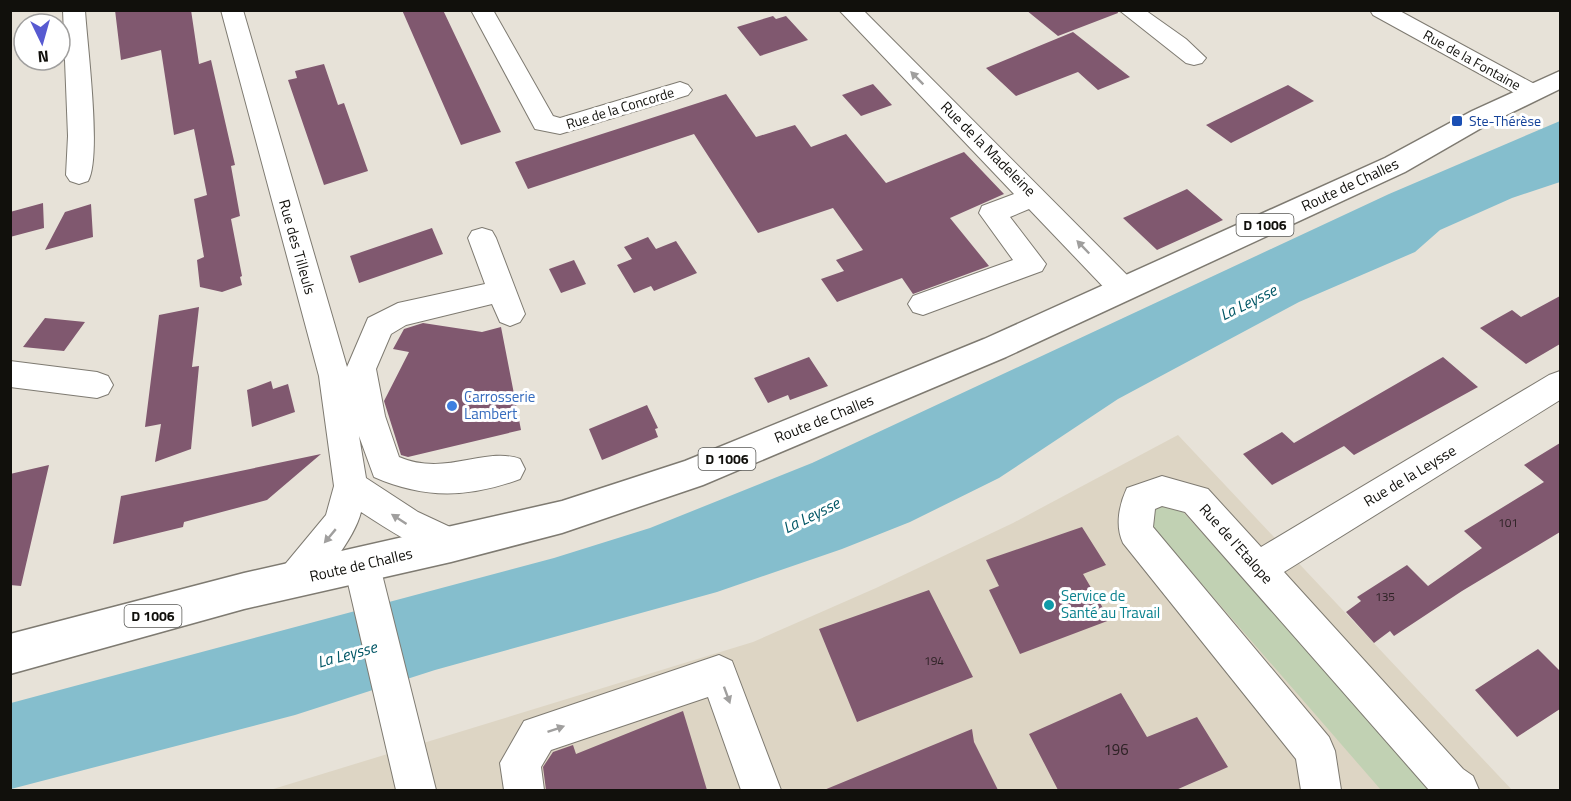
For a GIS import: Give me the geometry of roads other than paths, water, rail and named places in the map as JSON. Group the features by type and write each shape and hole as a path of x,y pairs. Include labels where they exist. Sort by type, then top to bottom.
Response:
{"main road":[{"name":"Route de Challes","path":"10,654 295,580 562,517 691,474 995,348 1395,165 1481,117 1560,79"}],"street":[{"path":"74,10 81,136 78,175"},
{"name":"Rue des Tilleuls","path":"232,10 347,373 351,486 341,523 295,580"},
{"name":"Rue de la Concorde","path":"482,10 544,123 560,126 680,90"},
{"name":"Rue de la Madeleine","path":"850,10 1035,196 1123,289"},
{"path":"1130,10 1194,58"},
{"name":"Rue de la Fontaine","path":"1381,10 1531,93"},
{"path":"923,304 1032,264 992,213 1035,196"},
{"path":"482,238 506,302 398,315 379,326 347,373 369,416 386,467 407,478 436,481 508,469"},
{"path":"10,374 97,385"},
{"name":"Rue de la Leysse","path":"1258,568 1560,384"},
{"path":"351,486 406,523 451,545"},
{"name":"Rue de l'Etalope","path":"1321,790 1315,751 1135,532 1139,499 1162,491 1196,500 1449,783 1459,790"},
{"path":"362,566 412,773"},
{"path":"524,790 520,763 538,735 719,674 761,790"}],"water":[{"name":"La Leysse","path":"1560,121 1560,182 1512,198 1440,230 1415,252 1299,302 1118,399 999,478 910,522 842,549 717,592 435,670 295,715 11,789 11,703 554,558 650,528 812,463 1389,194"}],"place":[{"name":"Ste-Thérèse","path":"1457,121"},
{"name":"Carrosserie Lambert","path":"452,406"},
{"name":"Service de Santé au Travail","path":"1049,605"}]}
